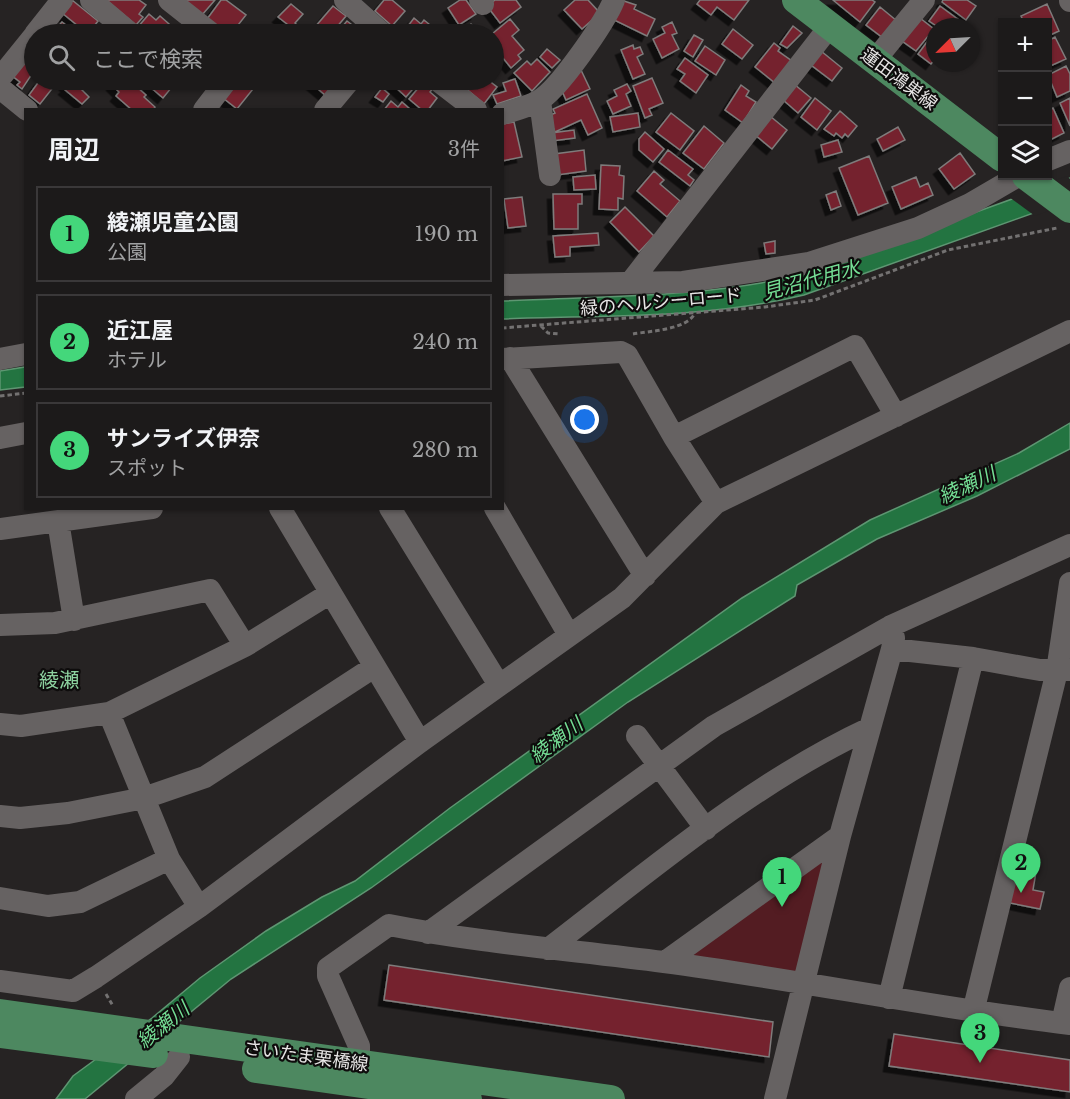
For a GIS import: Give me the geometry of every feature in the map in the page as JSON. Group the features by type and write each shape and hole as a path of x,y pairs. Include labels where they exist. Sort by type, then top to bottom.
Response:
{"main road":[{"name":"蓮田鴻巣線","path":"796,0 998,155"},
{"path":"1030,180 1066,218"},
{"name":"さいたま栗橋線","path":"0,1013 113,1019 176,1051 468,1099"},
{"name":"さいたま栗橋線","path":"0,1034 88,1046 359,1062 612,1099"}],"street":[{"path":"44,24 62,0"},
{"path":"91,0 119,24"},
{"path":"169,0 199,24"},
{"path":"345,0 368,8 377,24"},
{"path":"504,113 540,101 582,53 609,13 614,0"},
{"path":"874,60 924,0"},
{"path":"630,283 830,26"},
{"path":"0,59 24,44"},
{"path":"0,78 24,49"},
{"path":"0,88 25,108"},
{"path":"206,108 219,90"},
{"path":"327,108 342,90"},
{"path":"444,94 472,108"},
{"path":"540,101 550,175"},
{"path":"1052,158 1070,151"},
{"path":"504,285 683,282 809,263 918,228 970,204 1011,180"},
{"path":"0,981 73,991 199,907 420,742 621,598 716,503 1070,331"},
{"path":"674,437 855,346 896,416"},
{"path":"645,576 506,358 621,352 627,355 674,437 716,503"},
{"path":"0,359 24,354"},
{"path":"0,438 24,433"},
{"path":"0,530 138,510"},
{"path":"281,510 329,594 420,742"},
{"path":"391,510 499,685"},
{"path":"496,510 569,635"},
{"path":"58,521 74,620"},
{"path":"428,933 658,764 714,726 1070,545"},
{"path":"973,1012 1064,670 1070,583"},
{"path":"0,625 74,620 210,590 245,646"},
{"path":"0,724 21,726 109,712 245,646 329,594"},
{"path":"892,637 973,658 1041,670 1064,670"},
{"path":"775,1099 892,637"},
{"path":"889,998 973,658"},
{"path":"0,816 20,818 68,813 144,798 205,777 374,667"},
{"path":"109,712 169,859 199,907"},
{"path":"548,949 706,829 824,749 870,729"},
{"path":"637,736 706,829"},
{"path":"666,962 840,836"},
{"path":"0,898 48,906 80,902 169,859"},
{"path":"359,1062 359,1046 328,976 328,968 389,926 548,949 666,962 973,1012 1066,1024 1070,988"},
{"path":"136,1099 164,1076 176,1051"}],"path":[{"name":"緑のヘルシーロード","path":"504,328 765,307 815,300 948,250 1066,218"},
{"path":"0,396 24,393"},
{"path":"105,993 113,1019"}],"shaded area":[{"path":"818,855 826,864 799,974 695,958 693,949"}],"water":[{"name":"見沼代用水","path":"1070,178 1070,200 804,295 767,303 692,312 504,319 504,301 693,292 768,282 805,274"},
{"path":"24,367 24,387 0,390 0,371"},
{"name":"綾瀬川","path":"1070,423 1070,449 977,496 877,539 797,585 795,596 628,702 371,888 231,979 85,1099 56,1099 73,1076 152,1018 200,978 266,931 322,897 355,881 450,808 742,598 870,520 1019,453"}],"pier":[{"path":"1067,176 1070,179 1070,203 1035,216 1009,197"}],"building":[{"path":"72,0 98,21 96,24 76,24 62,13"},
{"path":"106,0 139,0 146,5 139,14 143,17 135,24"},
{"path":"184,0 215,0 202,15"},
{"path":"221,0 226,0 246,15 239,24 214,24 207,19"},
{"path":"384,0 392,0 405,11 394,24 390,24 375,11"},
{"path":"460,0 466,0 476,14 458,24 448,8"},
{"path":"495,0 516,0 521,7 500,23 487,6"},
{"path":"575,0 588,0 600,13 582,29 564,10"},
{"path":"621,0 636,5 634,9 655,19 647,36 612,19"},
{"path":"700,0 749,0 734,20 717,7 711,15 697,4"},
{"path":"833,0 872,0 875,2 860,22"},
{"path":"943,0 967,0 976,6 967,18 963,18 942,2"},
{"path":"291,4 303,14 296,24 287,24 278,17"},
{"path":"1047,4 1059,31 1052,34 1052,18 1022,18 1021,16"},
{"path":"333,6 346,16 339,24 318,24"},
{"path":"940,6 956,18 931,18"},
{"path":"880,7 897,21 883,38 866,25"},
{"path":"149,14 156,20 160,16 169,24 141,24"},
{"path":"414,18 421,24 410,24"},
{"path":"920,18 926,23 926,39 916,51 902,41"},
{"path":"510,19 519,30 512,36 524,50 518,55 521,59 511,68 504,59 504,24"},
{"path":"672,22 677,33 672,35 679,49 662,58 653,39 665,33 662,27"},
{"path":"793,26 802,33 787,48 780,44"},
{"path":"733,29 753,45 742,59 722,44"},
{"path":"694,35 703,40 693,57 684,51"},
{"path":"1055,37 1066,59 1052,65 1052,39"},
{"path":"774,43 780,48 778,51 792,61 775,83 755,67"},
{"path":"926,43 926,60 918,54"},
{"path":"633,45 634,49 640,47 643,54 637,57 645,74 633,79 621,50"},
{"path":"705,46 725,60 716,75 695,61"},
{"path":"547,49 560,60 552,68 540,57"},
{"path":"821,51 842,68 832,81 811,65"},
{"path":"685,58 708,75 696,93 680,81 685,74 677,69"},
{"path":"537,59 550,72 532,91 514,73 527,61 531,65"},
{"path":"21,60 24,63 22,89 17,85 20,82 11,75"},
{"path":"1066,66 1070,74 1070,91 1057,97 1052,85 1052,73"},
{"path":"581,70 590,89 566,100 559,84"},
{"path":"652,78 663,103 649,109 652,115 645,118 633,86"},
{"path":"515,79 521,96 497,104 493,95 506,91 504,83"},
{"path":"627,84 631,91 626,94 631,106 613,114 607,101 617,96 614,90"},
{"path":"794,84 811,98 798,113 782,99"},
{"path":"741,85 749,91 746,96 756,102 743,123 725,110"},
{"path":"33,90 51,90 40,104 29,95"},
{"path":"65,90 82,90 89,97 82,104"},
{"path":"117,90 140,90 155,107 130,108 116,96 119,92"},
{"path":"154,90 170,90 163,98"},
{"path":"230,90 252,90 238,108 223,98"},
{"path":"319,90 330,90 325,95"},
{"path":"380,90 389,94 383,102 375,97"},
{"path":"399,90 412,90 406,97"},
{"path":"417,90 432,90 430,92 437,98 430,108 420,108 409,99"},
{"path":"468,90 495,90 484,104"},
{"path":"587,94 602,128 588,135 581,120 555,132 548,116 555,113 553,109"},
{"path":"815,98 831,111 817,130 801,117"},
{"path":"1070,98 1070,126 1060,103"},
{"path":"391,101 398,107 402,102 409,108 386,108"},
{"path":"1052,108 1064,133 1052,139 1052,126"},
{"path":"840,111 857,126 848,137 845,134 842,138 836,133 834,136 824,129"},
{"path":"638,113 640,127 613,132 610,117"},
{"path":"671,113 694,131 680,150 656,132"},
{"path":"770,116 787,130 772,149 754,134"},
{"path":"514,122 522,157 504,161 504,124"},
{"path":"704,126 724,143 704,169 683,153"},
{"path":"898,127 905,140 883,151 877,139"},
{"path":"574,130 575,138 552,141 551,133"},
{"path":"645,132 664,149 653,162 639,150 639,139"},
{"path":"838,140 842,152 824,157 821,145"},
{"path":"584,150 586,171 557,175 554,154"},
{"path":"668,150 693,169 688,175 694,180 690,186 659,162"},
{"path":"960,153 975,174 954,189 939,169"},
{"path":"869,156 888,203 858,215 839,168"},
{"path":"601,165 620,166 619,175 624,176 623,199 618,198 618,210 599,209"},
{"path":"654,171 664,180 660,184 680,201 667,217 637,191"},
{"path":"595,175 596,189 574,190 573,177"},
{"path":"916,177 920,187 928,183 933,195 901,209 892,187"},
{"path":"836,191 841,206 831,210 826,195"},
{"path":"553,194 582,194 582,204 578,204 578,229 554,229"},
{"path":"522,197 526,226 508,228 504,199"},
{"path":"625,207 654,236 639,252 610,222"},
{"path":"598,233 599,245 570,247 570,256 555,257 553,236"},
{"path":"775,241 775,253 766,254 764,243"},
{"path":"1017,868 1036,872 1033,890 1044,892 1040,909 1010,903"},
{"path":"389,965 773,1022 769,1057 384,1000"},
{"path":"894,1034 1070,1060 1070,1092 889,1066"}],"place":[{"name":"近江屋","path":"1021,893"},
{"name":"綾瀬児童公園","path":"782,907"},
{"name":"サンライズ伊奈","path":"980,1063"}],"district":[{"name":"綾瀬","path":"59,680"}]}
